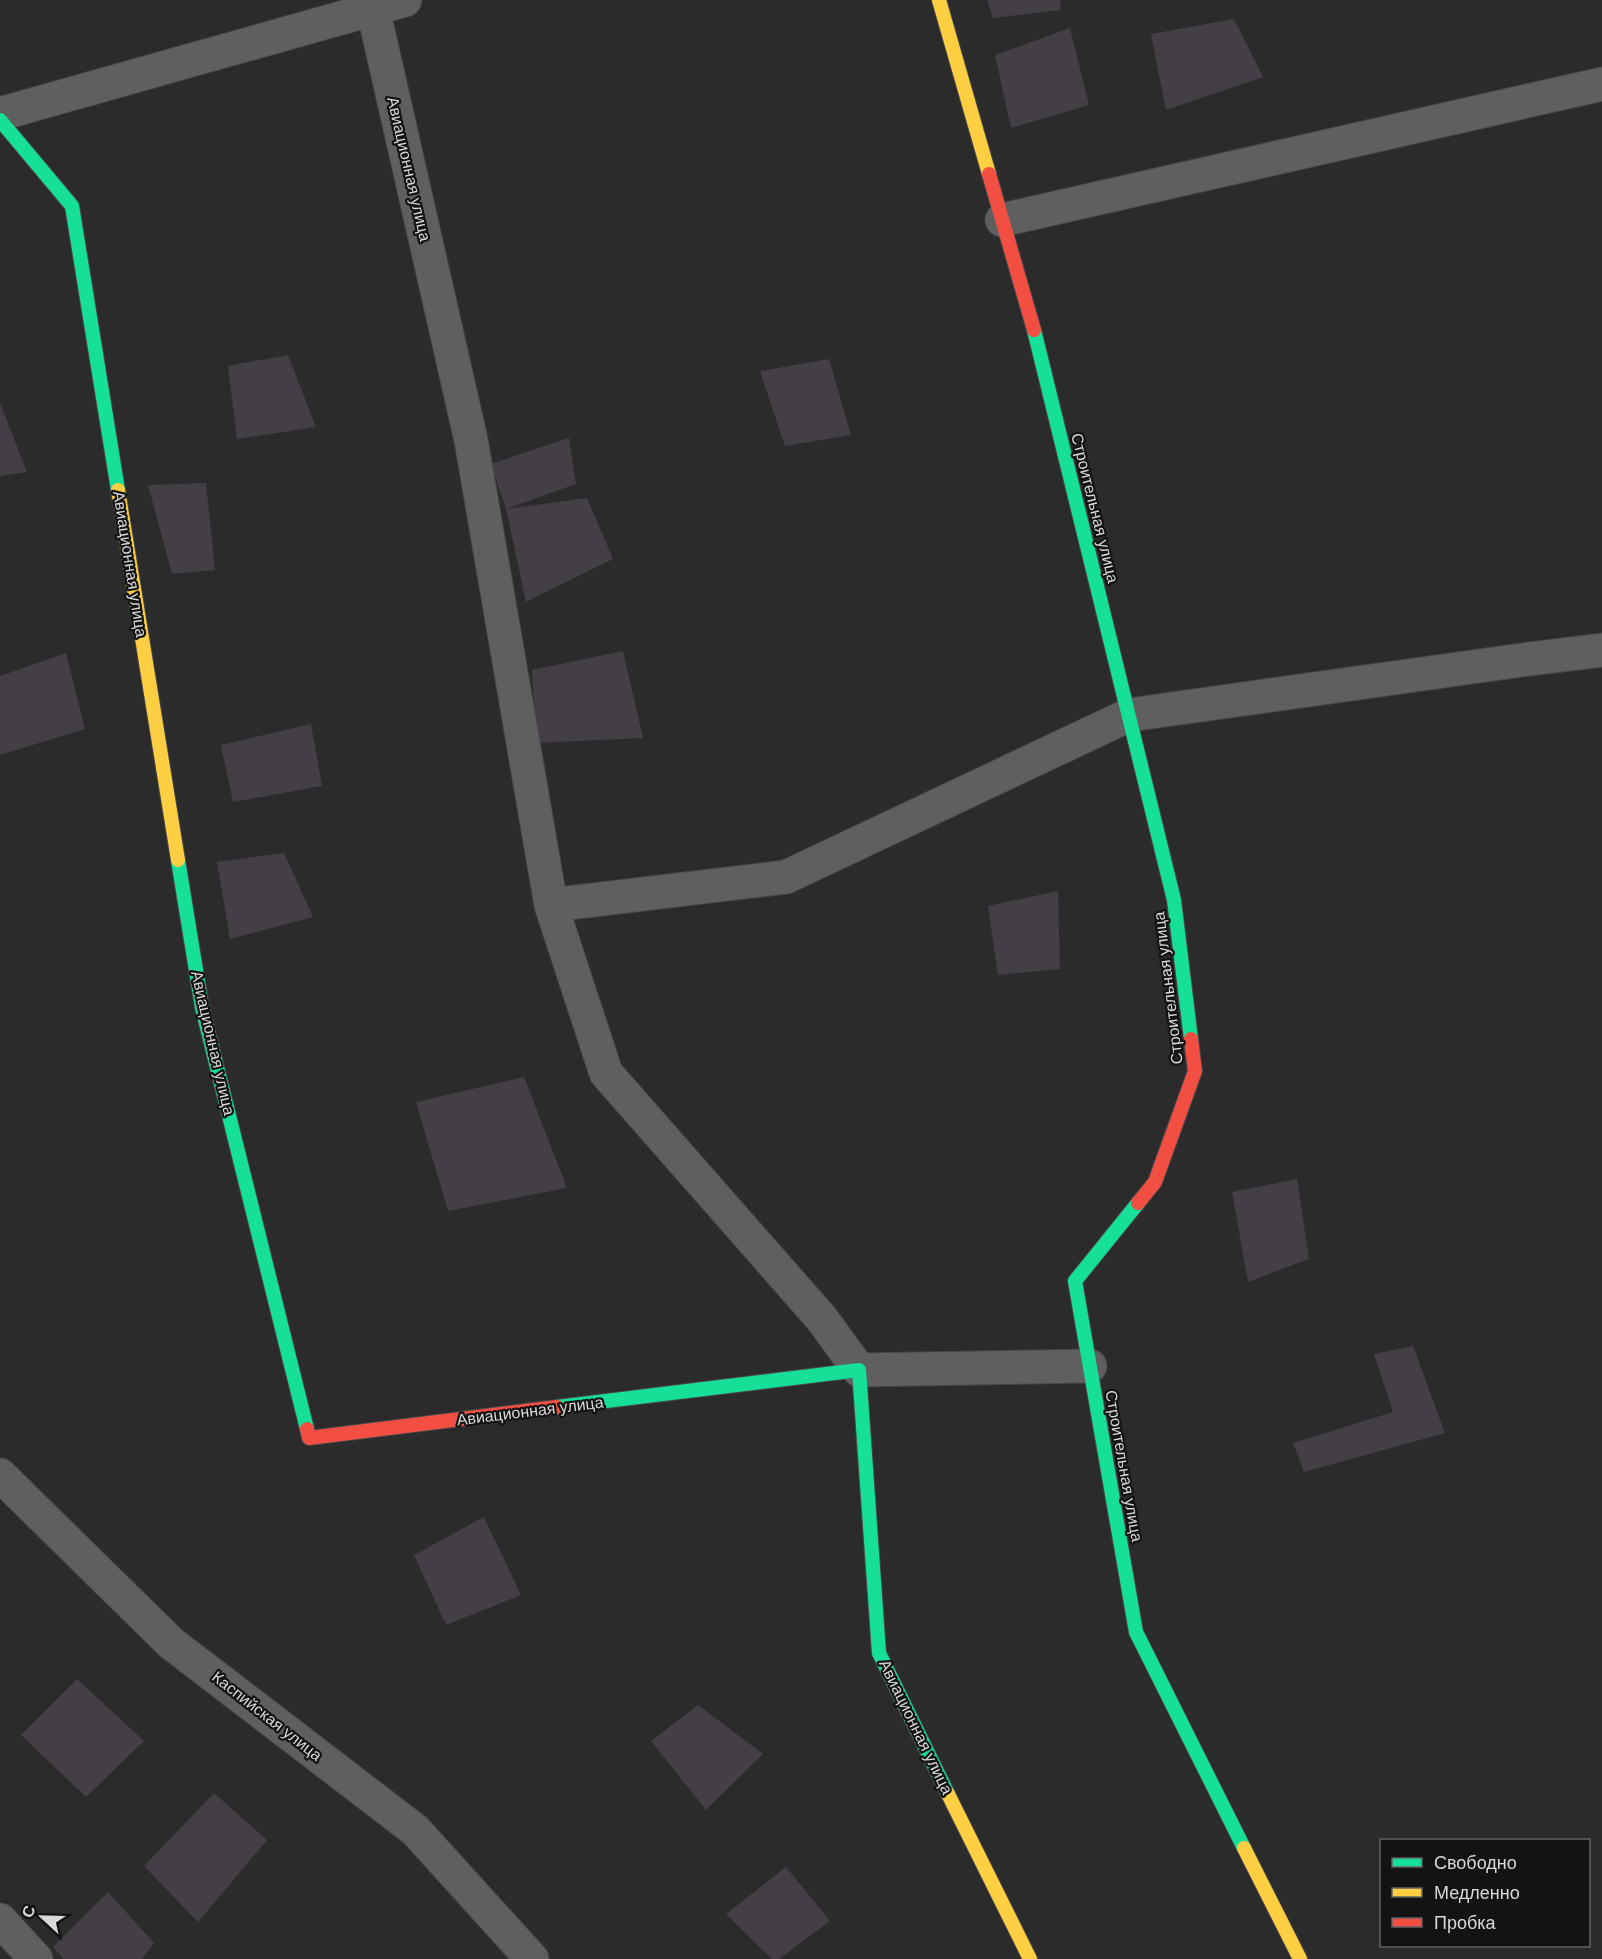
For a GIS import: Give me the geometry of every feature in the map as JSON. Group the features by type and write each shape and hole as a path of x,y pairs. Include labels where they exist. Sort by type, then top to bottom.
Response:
{"street":[{"path":"0,114 405,0"},
{"name":"Строительная улица","path":"939,0 1035,332 1174,900 1195,1071 1155,1182 1075,1281 1136,1632 1300,1959"},
{"name":"Авиационная улица","path":"373,9 471,440 551,905 606,1073 822,1319 859,1370 879,1653 1030,1959"},
{"path":"1002,219 1602,84"},
{"name":"Авиационная улица","path":"0,120 72,206 202,1007 309,1438 859,1370"},
{"path":"551,905 786,877 1129,715 1602,650"},
{"path":"859,1370 1090,1366"},
{"name":"Каспийская улица","path":"0,1475 171,1642 415,1830 532,1959"},
{"path":"0,1920 36,1959"}],"building":[{"path":"987,0 1060,0 1061,10 993,18"},
{"path":"1234,19 1263,77 1166,110 1151,34"},
{"path":"1070,28 1089,105 1011,128 995,55"},
{"path":"288,355 316,427 237,439 228,366"},
{"path":"829,359 851,435 785,446 760,371"},
{"path":"0,403 27,472 0,476"},
{"path":"569,438 576,484 506,509 491,464"},
{"path":"206,483 215,570 172,574 148,485"},
{"path":"587,498 613,559 526,602 506,509"},
{"path":"623,651 643,738 536,743 532,670"},
{"path":"66,653 85,729 0,755 0,676"},
{"path":"311,724 322,786 233,802 221,745"},
{"path":"284,853 313,917 230,939 217,862"},
{"path":"1058,891 1060,969 998,975 988,906"},
{"path":"524,1077 567,1188 448,1211 416,1102"},
{"path":"1297,1179 1309,1259 1248,1282 1232,1192"},
{"path":"1413,1346 1445,1433 1304,1472 1293,1443 1393,1412 1374,1354"},
{"path":"484,1517 521,1595 446,1625 414,1555"},
{"path":"77,1679 144,1741 86,1797 21,1735"},
{"path":"698,1705 763,1754 706,1810 651,1741"},
{"path":"214,1793 267,1840 198,1922 144,1866"},
{"path":"786,1867 830,1921 779,1959 772,1959 726,1914"},
{"path":"108,1892 154,1943 142,1959 64,1959 53,1947"}],"traffic: fast":[{"path":"0,120 72,206 118,490"},
{"path":"1034,330 1174,900 1191,1039"},
{"path":"178,860 202,1007 307,1429"},
{"path":"1138,1203 1075,1281 1136,1632 1244,1848"},
{"path":"557,1407 859,1370 879,1653 948,1794"}],"traffic: slow":[{"path":"939,0 989,174"},
{"path":"118,490 178,860"},
{"path":"948,1794 1030,1959"},
{"path":"1244,1848 1300,1959"}],"traffic: jam":[{"path":"989,174 1034,330"},
{"path":"1138,1203 1155,1182 1195,1071 1191,1039"},
{"path":"307,1429 309,1438 557,1407"}]}
